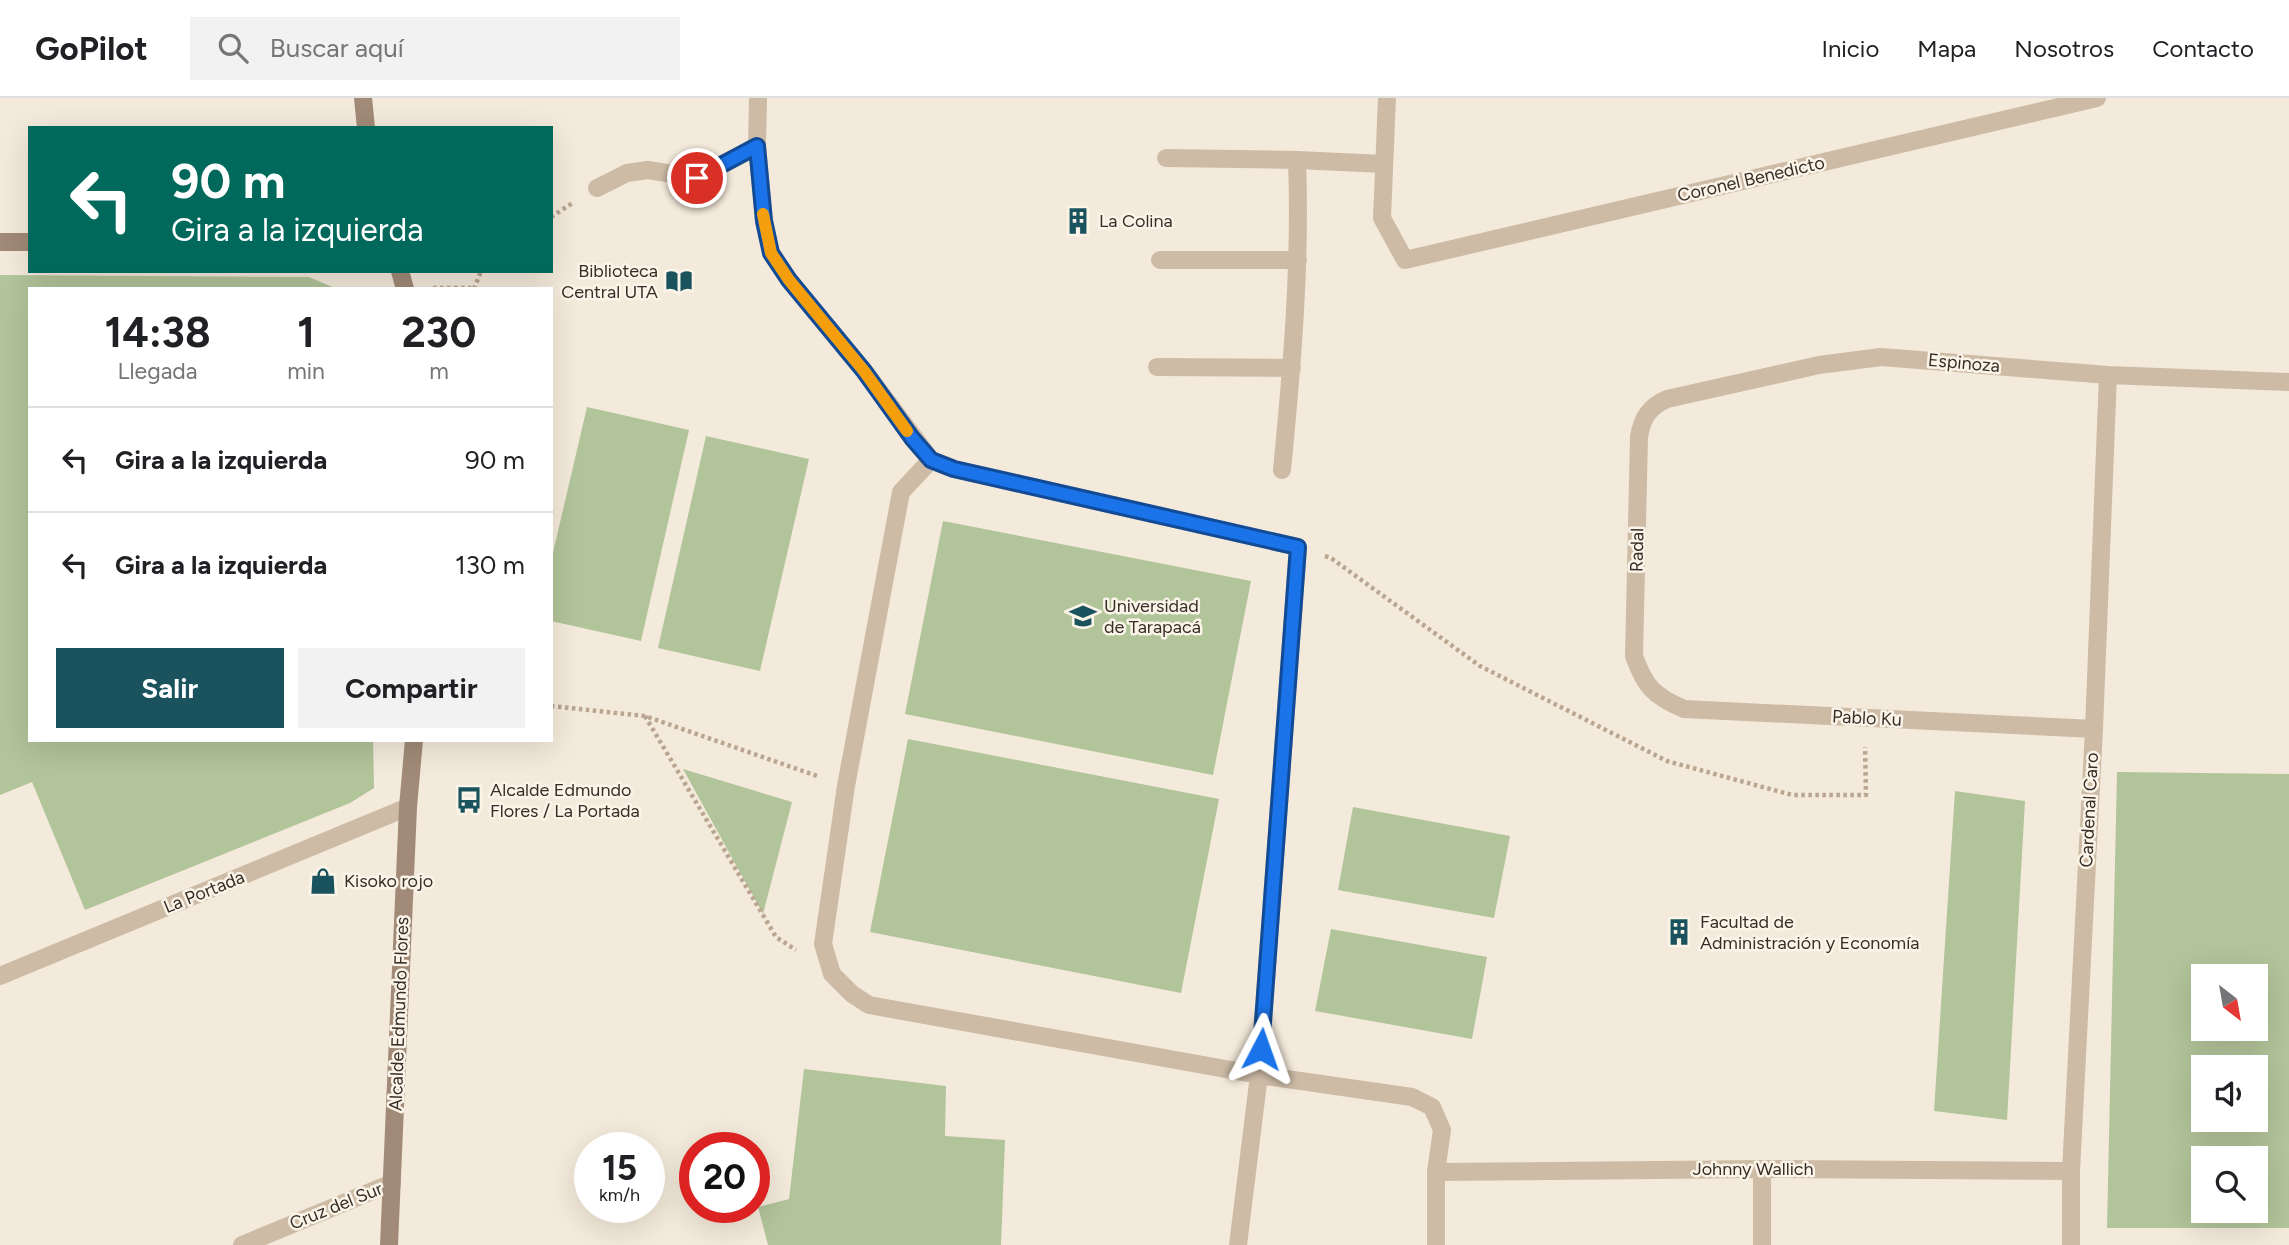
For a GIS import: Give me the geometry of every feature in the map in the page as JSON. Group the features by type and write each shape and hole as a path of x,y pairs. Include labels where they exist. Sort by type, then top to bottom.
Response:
{"street":[{"path":"363,98 366,126"},
{"path":"758,98 757,146 764,221 771,253 789,280 864,371 931,460 954,469 1298,547 1259,1075 1238,1245"},
{"path":"1166,158 1384,164 1387,98"},
{"name":"Coronel Benedicto","path":"1384,164 1382,218 1405,260 2058,103 2097,98"},
{"path":"597,188 627,173 648,170 697,178 757,146"},
{"path":"1282,470 1292,368 1298,260 1297,160"},
{"path":"0,242 28,242"},
{"path":"1160,260 1298,260"},
{"name":"Espinoza","path":"1647,412 1667,399 1852,359 1881,357 2108,375 2289,382"},
{"path":"1157,368 1292,368"},
{"name":"Cardenal Caro","path":"2071,1245 2070,1171 2094,729 2108,375"},
{"name":"Radal","path":"1647,412 1641,423 1639,437 1634,656 1648,686"},
{"path":"931,460 901,492 845,786 823,944 832,974 852,994 869,1005 1259,1075 1412,1097 1432,1107 1442,1130 1436,1172 1436,1245"},
{"name":"Pablo Ku","path":"1648,686 1657,696 1684,709 2094,729"},
{"name":"Alcalde Edmundo Flores","path":"389,1245 408,807 414,742"},
{"name":"La Portada","path":"0,976 408,807"},
{"path":"1762,1168 1762,1245"},
{"name":"Johnny Wallich","path":"1436,1172 1762,1168 2070,1171"},
{"name":"Cruz del Sur","path":"242,1245 392,1183"}],"path":[{"path":"1298,547 1331,558 1480,666 1667,761 1792,795 1866,795 1864,718"},
{"path":"553,706 645,716 845,786"},
{"path":"645,716 776,937 832,974"}],"green space":[{"path":"0,275 309,277 332,287 28,287 28,742 373,742 374,788 350,803 85,910 32,782 0,795"},
{"path":"587,407 689,430 641,641 553,621 553,552"},
{"path":"706,436 809,459 760,671 658,648"},
{"path":"943,521 1251,581 1213,775 905,714"},
{"path":"908,739 1219,799 1181,993 870,932"},
{"path":"683,769 792,802 763,914"},
{"path":"2117,772 2289,774 2289,1228 2107,1228"},
{"path":"1955,791 2025,801 2007,1120 1934,1111"},
{"path":"1353,807 1510,836 1494,918 1338,890"},
{"path":"1331,929 1487,957 1472,1039 1315,1011"},
{"path":"804,1069 946,1086 945,1136 1005,1140 1001,1245 768,1245 762,1223 770,1223 770,1204 789,1199"}],"slow traffic":[{"path":"763,214 771,253 789,280 864,371 907,431"}],"place":[{"name":"La Colina","path":"1078,221"},
{"name":"Biblioteca Central UTA","path":"679,281"},
{"name":"Universidad de Tarapacá","path":"1083,616"},
{"name":"Alcalde Edmundo Flores / La Portada","path":"469,800"},
{"name":"Kisoko rojo","path":"323,881"},
{"name":"Facultad de Administración y Economía","path":"1679,932"}],"route":[{"path":"697,178 757,146 764,221 771,253 789,280 864,371 931,460 954,469 1298,547 1261,1049"}]}
